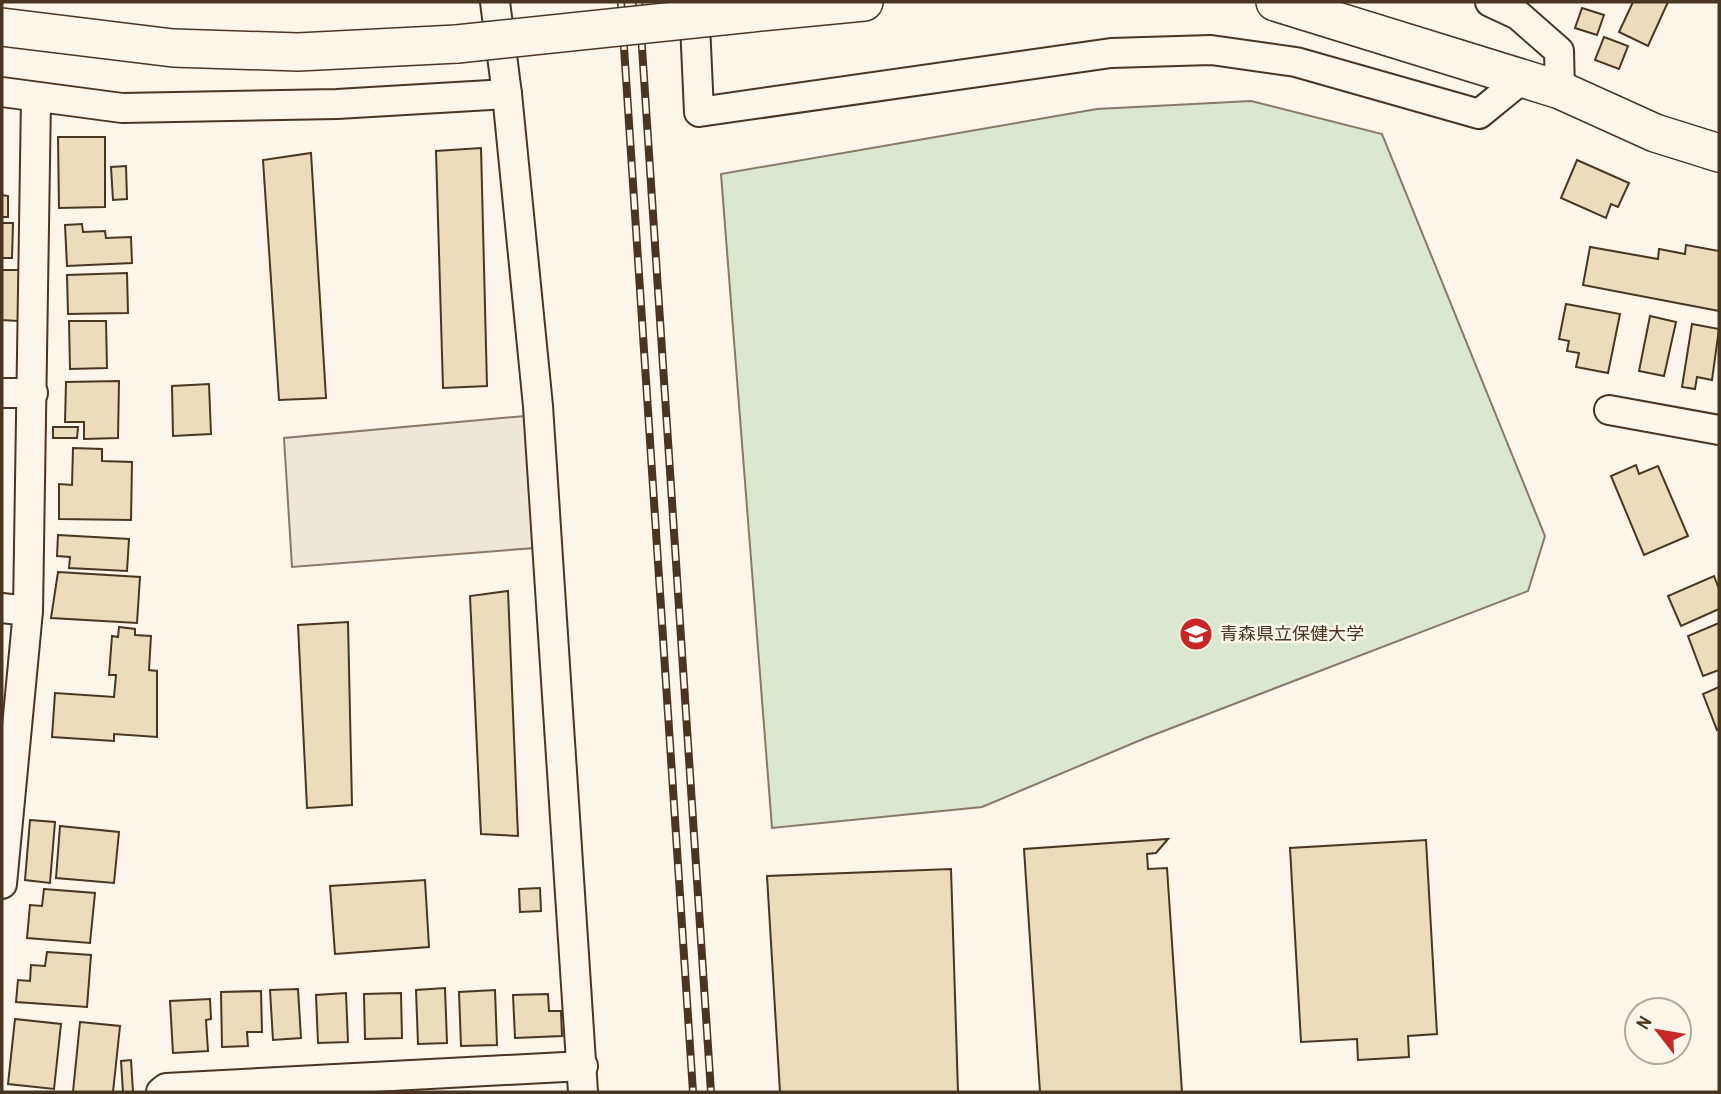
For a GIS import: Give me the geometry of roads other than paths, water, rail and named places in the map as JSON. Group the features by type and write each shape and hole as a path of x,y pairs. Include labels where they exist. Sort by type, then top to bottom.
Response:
{"street":[{"path":"160,1092 166,1088 583,1079 544,486 507,94 495,2"},
{"path":"694,2 699,112 1111,53 1211,50 1296,62 1479,114 1523,78"},
{"path":"2,27 187,48 298,52 457,44 864,2"},
{"path":"1275,2 1560,90 1655,133 1719,153"},
{"path":"1490,2 1518,15 1559,51 1560,90"},
{"path":"2,92 122,108 337,104 507,94"},
{"path":"2,884 15,610 33,393 36,98"},
{"path":"2,393 33,393"},
{"path":"1609,410 1719,430"}],"railway":[{"path":"621,2 693,1092"},
{"path":"639,2 711,1092"}],"place":[{"name":"青森県立保健大学","path":"1196,634"}]}
